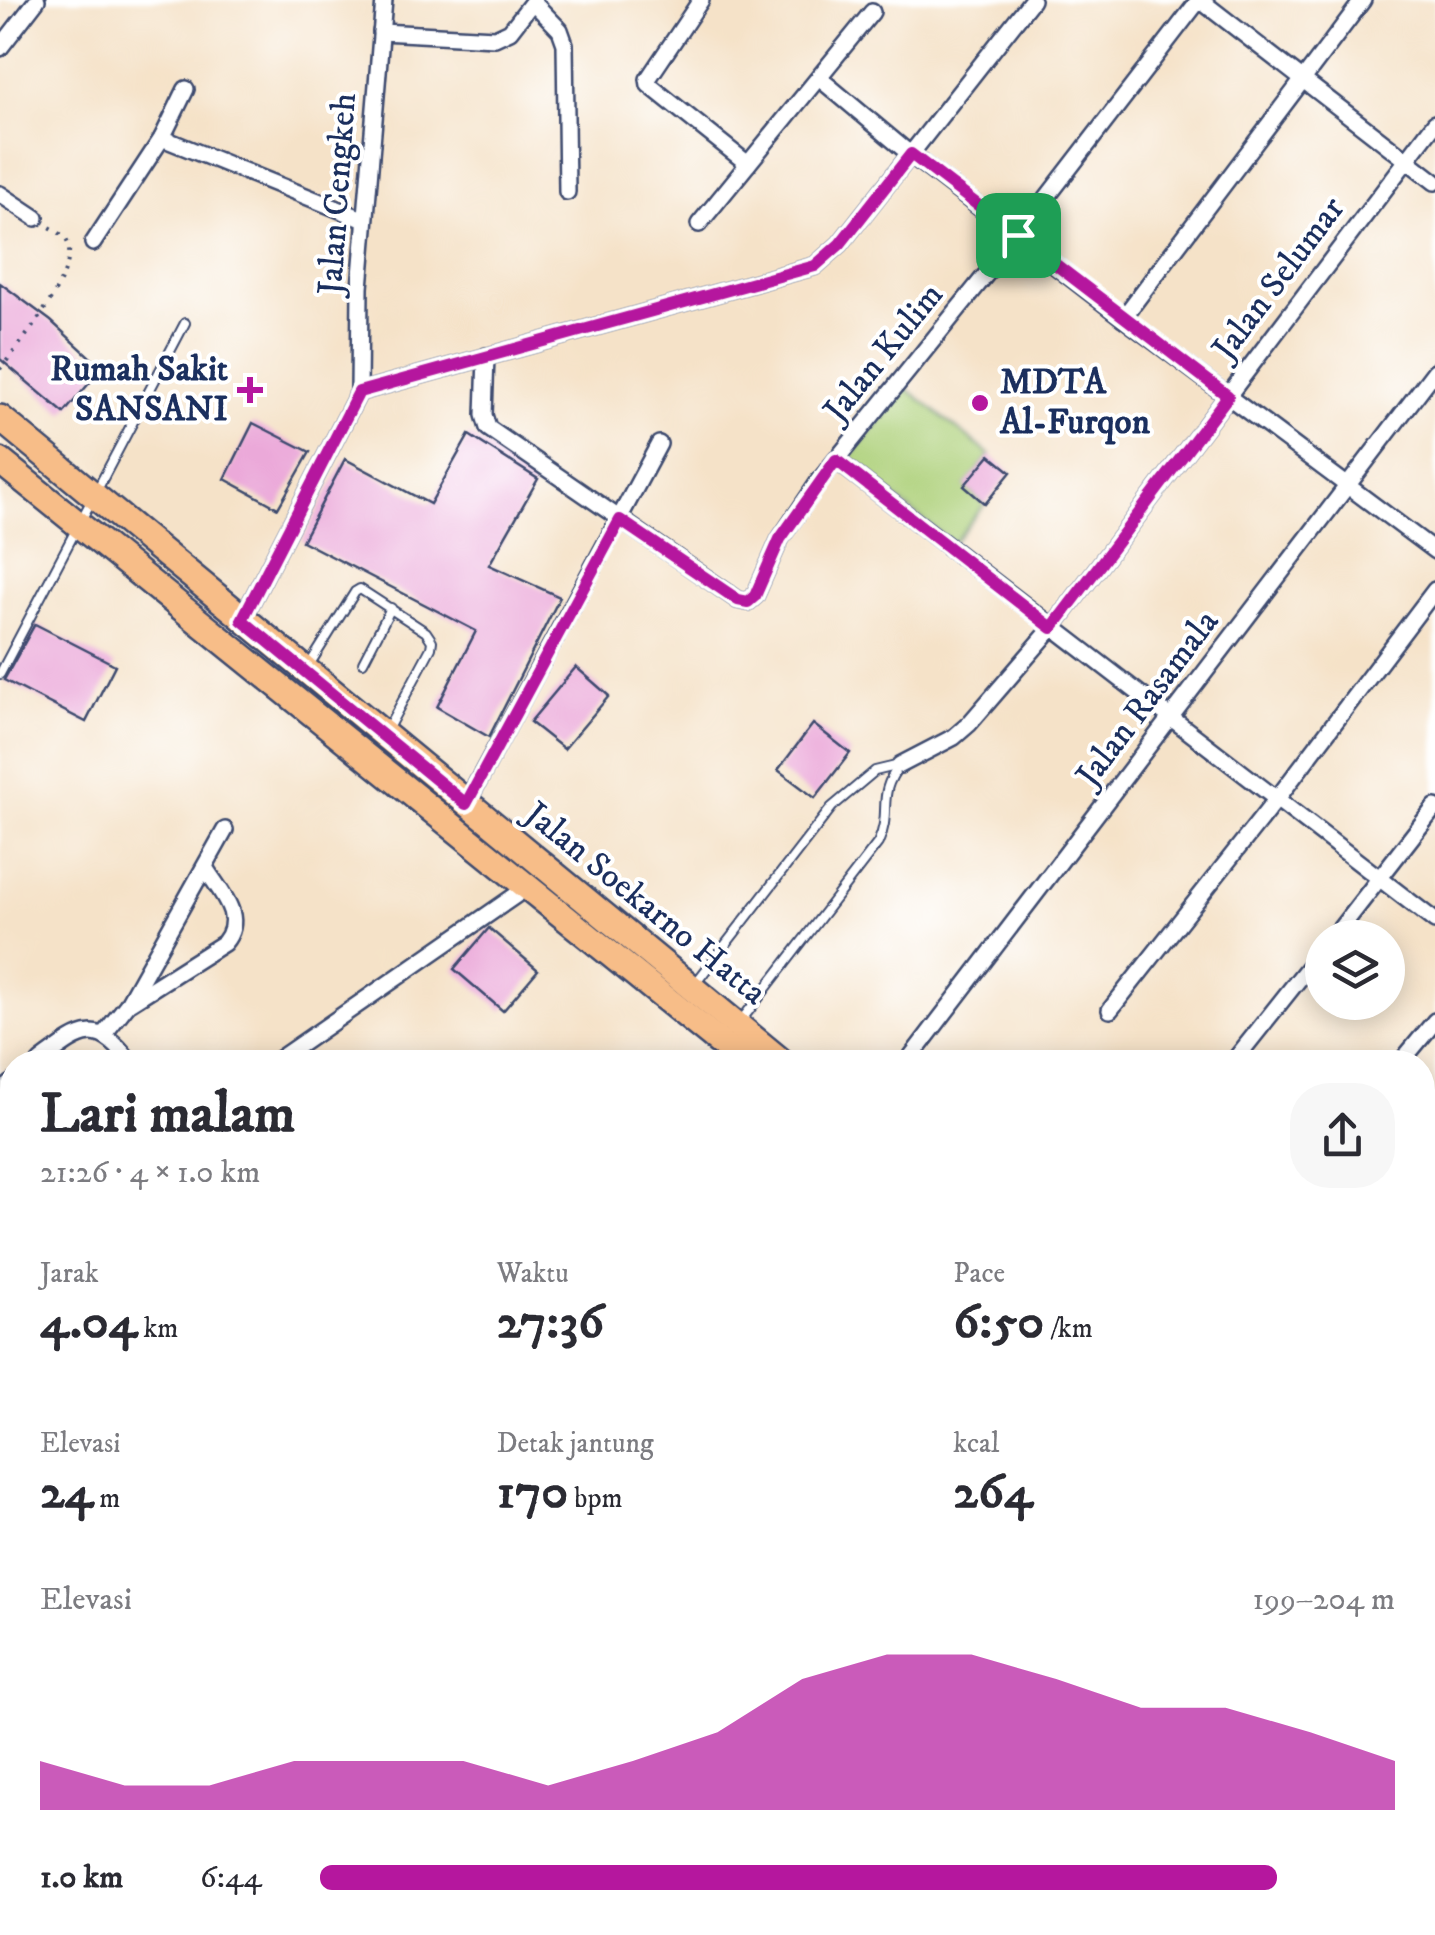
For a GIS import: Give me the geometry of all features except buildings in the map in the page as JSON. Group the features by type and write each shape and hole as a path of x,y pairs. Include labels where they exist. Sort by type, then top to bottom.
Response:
{"main road":[{"name":"Jalan Soekarno Hatta","path":"0,418 767,1050"},
{"name":"Jalan Soekarno Hatta","path":"0,461 729,1050"},
{"path":"120,560 140,534"}],"street":[{"path":"0,48 37,0"},
{"name":"Jalan Cengkeh","path":"359,392 360,288 384,0"},
{"path":"701,0 648,79 649,85 748,164"},
{"path":"242,620 359,392 815,266 840,244 1032,0"},
{"path":"1199,0 1435,182"},
{"name":"Jalan Kulim","path":"620,520 738,600 748,602 755,596 780,539 836,460 1018,235 1199,0"},
{"path":"1123,318 1363,0"},
{"path":"381,32 496,38 510,30 534,1 560,30 565,44 567,192"},
{"path":"699,224 872,12"},
{"path":"818,78 1123,318 1435,551"},
{"path":"92,243 162,138 186,89"},
{"name":"Jalan Selumar","path":"900,765 954,737 969,724 1052,628 1435,124"},
{"path":"162,138 365,220"},
{"path":"0,194 36,218"},
{"path":"486,356 484,415 488,428 620,520"},
{"name":"Jalan Rasamala","path":"916,1050 1435,371"},
{"path":"466,804 659,444"},
{"path":"836,460 1435,921"},
{"path":"1110,1010 1435,590"},
{"path":"1347,920 1435,807"},
{"path":"104,1034 127,1005 225,830"},
{"path":"127,1005 231,935 235,924 232,912 206,868"},
{"path":"293,1050 529,886"},
{"path":"1243,1050 1305,971"},
{"path":"1429,1040 1435,1021"},
{"path":"56,1050 88,1031 104,1034 122,1050"}],"lane":[{"path":"0,674 185,323"},
{"path":"306,671 354,592 366,590 426,632 432,641 384,736"},
{"path":"362,662 391,608"},
{"path":"692,988 832,807 875,771 900,765"},
{"path":"738,1026 878,843 885,828 885,787 900,765"}],"path":[{"path":"0,369 40,321 70,248 67,240 36,218"}],"green space":[{"path":"906,388 990,455 965,486 985,504 953,543 847,461"}],"place":[{"name":"Rumah Sakit SANSANI","path":"250,390"},
{"name":"MDTA Al-Furqon","path":"980,403"}],"route":[{"path":"911,154 1018,235 1228,396 1052,628 836,460 780,539 755,596 748,602 738,600 620,520 466,804 242,620 359,392 802,272 840,244 911,154"}]}
